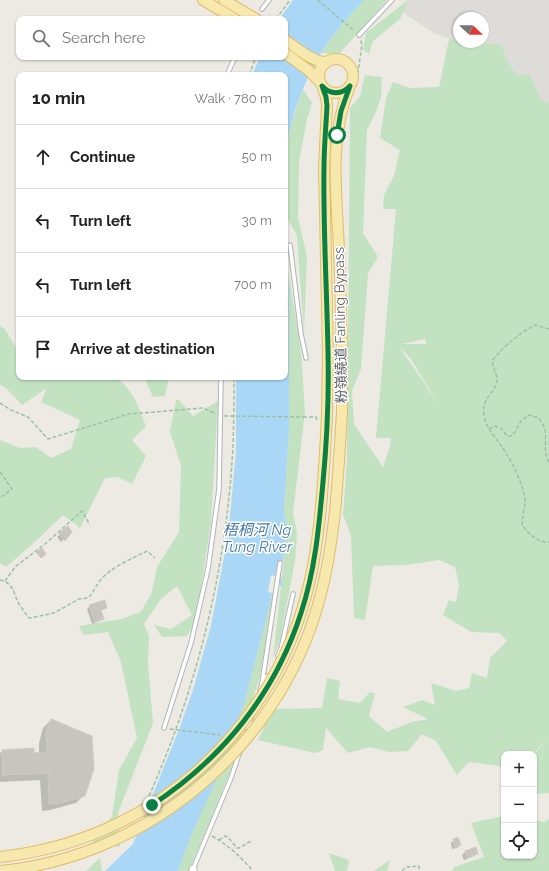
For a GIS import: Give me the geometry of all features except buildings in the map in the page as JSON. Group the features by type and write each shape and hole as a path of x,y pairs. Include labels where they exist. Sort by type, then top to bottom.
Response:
{"main road":[{"path":"203,0 230,16"},
{"path":"224,0 251,16"},
{"path":"288,42 308,56 323,62 337,60 343,61 348,65 352,75 350,86 337,93 329,92 313,74 288,55"},
{"path":"322,85 320,72 323,62"},
{"name":"粉嶺繞道 Fanling Bypass","path":"0,858 49,849 94,835 134,816 168,795 200,770 238,729 263,694 276,673 286,652 301,615 314,564 325,454 328,354 324,167 327,106 322,85"},
{"name":"粉嶺繞道 Fanling Bypass","path":"1,871 40,865 83,853 138,829 175,806 222,766 248,738 277,698 297,661 312,623 324,582 331,542 338,468 342,412 343,353 336,167 338,122 344,99 350,86"}],"lane":[{"path":"262,9 269,0"},
{"path":"358,34 392,0"},
{"path":"228,72 234,60"},
{"path":"290,245 306,358"},
{"path":"164,728 191,643 208,569 219,489 222,416 221,380"},
{"path":"193,870 231,778 262,684 280,562"},
{"path":"262,684 274,665 281,649 293,594"}],"path":[{"path":"278,16 290,0"},
{"path":"318,0 358,34"},
{"path":"250,72 255,60"},
{"path":"549,329 535,325 519,333 499,352 492,361 497,379 496,384 486,398 484,406 484,415 489,429 503,448 524,492 525,504 522,525 528,533 538,540 549,542"},
{"path":"0,402 11,410 28,417 48,439 129,414 203,408 222,416 307,417"},
{"path":"489,429 496,426 502,429 507,436 511,436 521,421 529,415 539,418 544,428 546,459 549,463"},
{"path":"0,472 12,489 0,498"},
{"path":"5,580 15,567 45,544 82,512 90,525"},
{"path":"0,580 5,580 13,589 18,602 30,618 54,612 80,599 88,598 94,592 99,582 118,565 147,551 155,558"},
{"path":"170,729 225,736"},
{"path":"209,834 229,846 241,856 254,871"},
{"path":"219,840 225,836 228,837 237,848 251,841"},
{"path":"402,871 406,867 419,866 419,871"}],"shaded area":[{"path":"408,0 549,0 549,103 540,100 530,75 516,76 502,45 489,44 489,12 453,12 453,40 434,33 397,9"}],"green space":[{"path":"364,0 387,0 339,54 321,53 341,25"},
{"path":"408,0 400,19 373,41 369,54 363,50 366,33"},
{"path":"449,39 453,39 453,48 489,48 489,44 502,45 508,61 516,75 530,75 540,99 549,103 549,793 537,794 537,751 545,742 536,751 501,751 501,766 469,762 457,775 436,741 422,734 408,751 389,752 370,747 348,753 326,728 323,750 315,753 258,740 272,709 322,708 327,678 340,681 338,699 360,703 370,692 375,693 369,716 387,732 412,722 428,719 403,707 422,700 435,705 431,683 456,691 469,688 472,673 487,678 490,658 507,641 499,633 471,632 443,615 449,600 456,602 459,585 455,567 439,560 407,565 373,566 365,620 354,618 351,535 343,515 347,459 350,108 360,96 365,75 382,77 381,97 376,112 367,130 363,233 378,257 368,273 361,369 352,391 354,424 383,467 390,447 391,438 376,438 396,209 383,209 384,195 394,176 400,150 380,138 386,98 393,82 410,88 439,87","holes":["426,339 426,344 401,344","401,348 411,359 439,405"]},
{"path":"303,89 312,103 307,119 299,162 298,217 307,257 304,332 297,236 288,220 288,138 291,124"},
{"path":"288,270 301,352 305,412 293,513 297,533 295,561 280,640 273,659 287,531 284,511 289,432"},
{"path":"0,326 5,329 16,348 16,380 120,380 131,393 138,405 146,426 132,440 146,456 132,484 117,477 105,478 80,528 63,515 6,567 0,563 0,440 20,448 36,447 51,458 71,449 80,420 41,402 47,388 22,405 6,388 0,385"},
{"path":"145,380 168,380 165,396 153,397"},
{"path":"176,400 179,400 193,416 218,401 211,522 196,621 187,636 162,637 154,625 171,629 192,615 177,586 161,599 144,624 149,636 148,664 153,723 118,813 120,847 92,843 112,816 119,770 137,738 121,662 108,632 83,635 79,626 121,619 141,612 152,592 157,567 179,532 181,466 170,432"},
{"path":"272,593 274,593 260,676 230,772 189,871 178,871 186,847 230,744 256,660"},
{"path":"501,817 501,859 537,859 537,821 544,822 549,819 549,871 452,871 454,867 484,857 471,823"},
{"path":"329,853 349,860 347,871 335,871"},
{"path":"100,858 102,871 86,871"},
{"path":"390,860 387,871 374,871"}],"water":[{"path":"293,0 364,0 331,38 319,56 305,84 289,131 288,138 288,72 253,72 259,60 288,60 288,16 281,16"},
{"name":"梧桐河 Ng Tung River","path":"288,281 289,432 284,511 287,531 283,562 278,563 275,576 271,575 268,592 272,593 271,599 231,744 190,839 178,871 104,871 133,844 180,727 193,690 211,626 225,552 236,452 236,380 288,380"}],"waterway":[{"path":"280,574 281,585"}],"route":[{"path":"152,805 168,795 200,770 243,723 276,673 301,615 311,578 318,535 327,413 328,354 324,167 327,106 326,97 322,86 329,92 337,93 350,86 344,99 338,122 337,135"}]}
